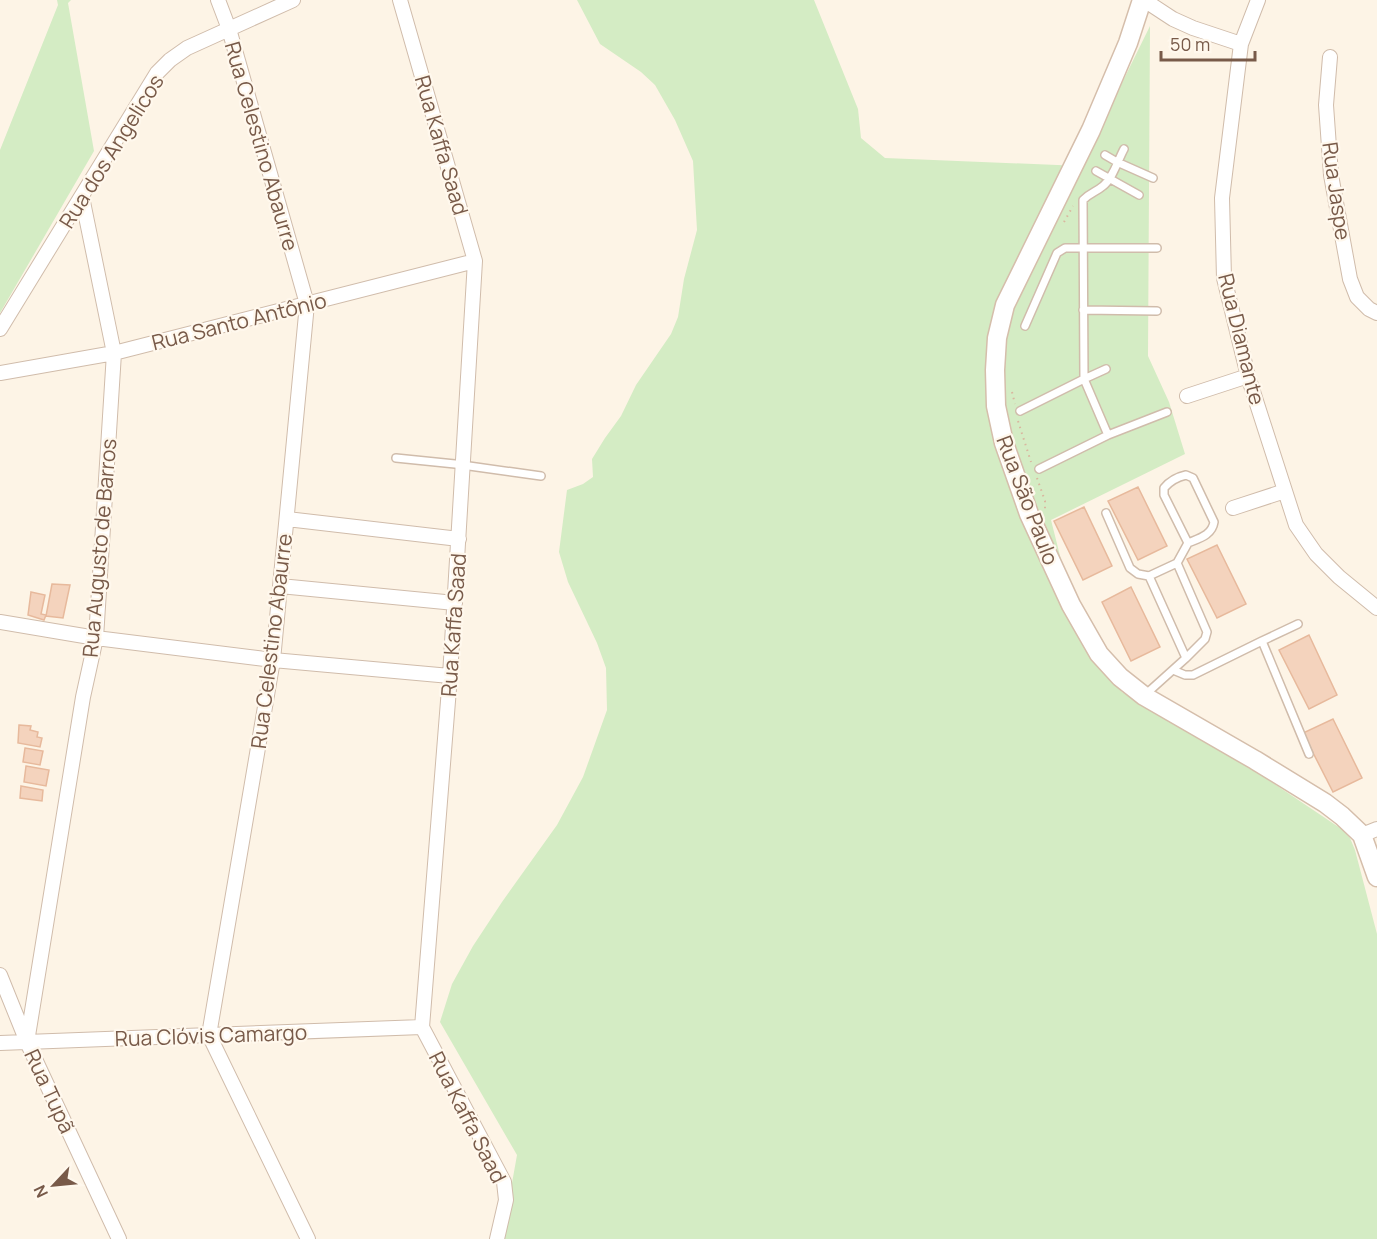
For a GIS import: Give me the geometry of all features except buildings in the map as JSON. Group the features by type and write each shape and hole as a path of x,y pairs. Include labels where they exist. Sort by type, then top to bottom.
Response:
{"street":[{"name":"Rua Celestino Abaurre","path":"209,1035 273,660 307,304 229,29 218,0"},
{"name":"Rua dos Angelicos","path":"0,329 157,73 187,48 293,0"},
{"name":"Rua Kaffa Saad","path":"400,0 476,261 450,676 422,1027 504,1182 506,1200 497,1239"},
{"path":"1143,0 1173,19 1241,44"},
{"name":"Rua São Paulo","path":"1143,0 1092,130 1005,305 997,338 995,370 996,406 1004,444 1029,514 1052,565 1071,605 1099,654 1120,677 1144,696 1256,760 1370,832 1377,877"},
{"name":"Rua Diamante","path":"1258,0 1241,44 1222,198 1224,278 1248,376 1296,525 1316,554 1339,577 1377,608"},
{"name":"Rua Jaspe","path":"1330,57 1326,105 1331,176 1350,279 1357,297 1369,309 1377,313"},
{"name":"Rua Augusto de Barros","path":"27,1042 83,697 96,638 114,353 82,197"},
{"name":"Rua Santo Antônio","path":"0,373 114,353 476,261"},
{"path":"1187,396 1248,376"},
{"path":"1233,508 1285,491"},
{"path":"287,519 459,539"},
{"path":"280,586 455,603"},
{"path":"0,622 96,638 273,660 450,676"},
{"name":"Rua Tupã","path":"0,975 27,1042 119,1239"},
{"name":"Rua Clóvis Camargo","path":"0,1043 422,1027"},
{"path":"209,1035 308,1239"}],"lane":[{"path":"1108,435 1084,380 1083,200 1092,191 1103,186 1124,148"},
{"path":"1105,155 1153,178"},
{"path":"1096,171 1139,195"},
{"path":"1025,326 1057,253 1065,248 1156,248"},
{"path":"1083,310 1157,311"},
{"path":"1020,411 1106,369"},
{"path":"1036,468 1108,435 1167,412"},
{"path":"396,458 541,476"},
{"path":"1106,513 1130,568 1138,574 1149,576 1177,563 1188,543 1208,534 1213,529 1214,522 1193,478 1186,475 1179,476 1168,484 1164,488 1164,495 1188,543"},
{"path":"1144,696 1205,639 1207,632 1177,563"},
{"path":"1149,576 1186,658"},
{"path":"1173,670 1185,675 1193,675 1298,624"},
{"path":"1262,641 1309,754"}],"path":[{"path":"1061,228 1075,201"},
{"path":"1011,389 1020,428 1036,468"},
{"path":"1037,479 1045,501 1045,510"}],"green space":[{"path":"57,0 71,0 68,3 94,151 0,313 0,150 58,5"},
{"path":"577,0 814,0 858,109 861,138 885,158 1081,166 1150,26 1148,356 1169,402 1185,454 1051,520 1080,635 1122,692 1258,773 1343,830 1350,838 1377,934 1377,1239 502,1239 517,1155 440,1022 452,984 473,946 557,825 583,777 607,710 606,668 597,643 568,582 559,552 567,490 593,477 592,459 621,416 636,385 671,334 678,317 684,279 697,230 693,161 675,120 655,85 641,72 600,44"}]}
